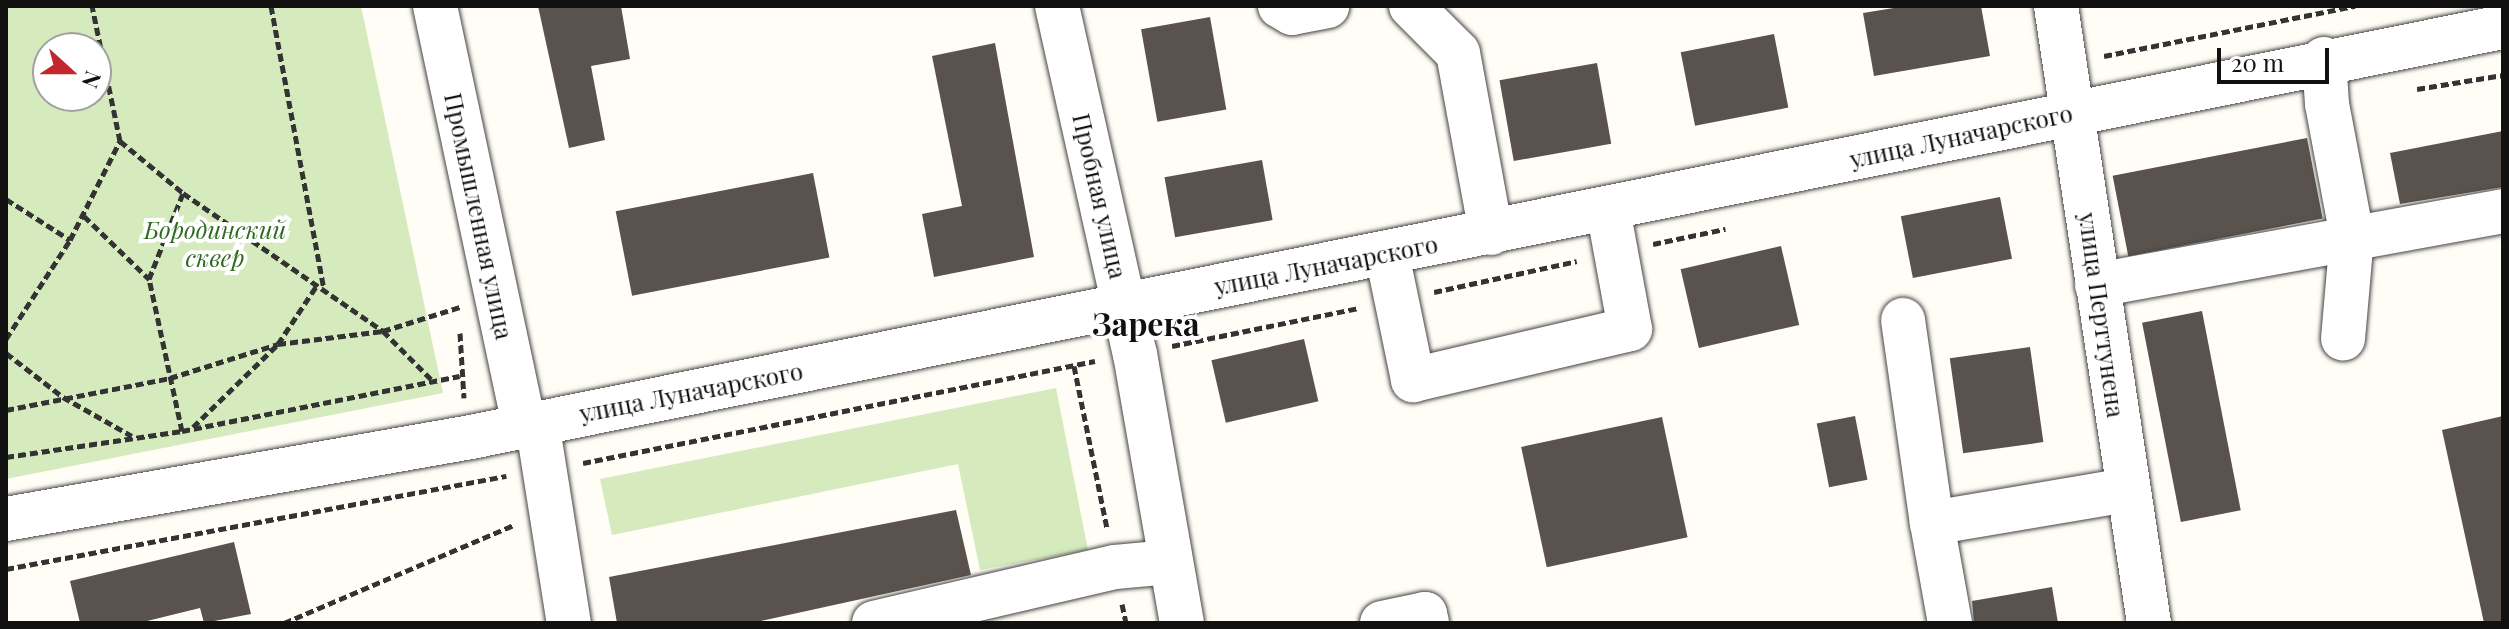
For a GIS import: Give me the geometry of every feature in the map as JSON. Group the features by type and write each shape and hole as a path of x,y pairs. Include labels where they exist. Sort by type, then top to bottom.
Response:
{"street":[{"name":"Промышленная улица","path":"435,6 548,503 569,623"},
{"name":"Пробная улица","path":"1057,6 1135,354 1182,623"},
{"path":"1280,6 1292,13 1327,6"},
{"path":"1411,6 1458,53 1491,233"},
{"name":"улица Перттунена","path":"2056,6 2149,623"},
{"name":"улица Луначарского","path":"6,519 530,424 1491,233 2324,59 2503,27"},
{"path":"2324,59 2327,104 2352,236 2343,339"},
{"path":"1387,254 1413,380 1630,329 1608,209"},
{"path":"2097,285 2352,236 2503,211"},
{"path":"1903,320 1932,523 1950,623"},
{"path":"1932,523 2127,490"},
{"path":"901,620 1115,567 1170,562"},
{"path":"1382,623 1425,614 1427,623"}],"path":[{"path":"6,339 84,216 120,141 92,6"},
{"path":"271,6 324,288"},
{"path":"2099,57 2355,6"},
{"path":"120,141 183,193 383,331 434,382"},
{"path":"182,431 149,279 183,193"},
{"path":"6,199 70,240"},
{"path":"84,216 149,279"},
{"path":"193,428 278,344 317,285"},
{"path":"1126,623 1074,366 1397,300"},
{"path":"6,410 170,378 278,344 383,331 460,307"},
{"path":"6,353 63,397 132,436"},
{"path":"6,457 182,431 460,376"},
{"path":"284,623 498,536 548,503"}],"green space":[{"name":"Бородинский сквер","path":"6,6 361,6 443,393 6,479"},
{"path":"1056,388 1088,550 980,570 958,464 612,535 600,479"}],"building":[{"path":"538,6 621,6 630,59 591,66 605,140 569,148"},
{"path":"1906,6 1981,6 1990,56 1874,76 1863,13"},
{"path":"1210,17 1226,110 1157,122 1141,29"},
{"path":"1774,34 1788,108 1695,126 1681,52"},
{"path":"995,43 1034,257 934,277 922,214 962,206 932,56"},
{"path":"1597,63 1611,144 1514,161 1500,80"},
{"path":"2503,131 2503,187 2400,204 2390,153"},
{"path":"2307,138 2323,218 2128,256 2113,176"},
{"path":"1262,160 1273,220 1175,237 1165,177"},
{"path":"813,173 829,257 632,296 616,211"},
{"path":"2000,197 2012,259 1913,278 1901,216"},
{"path":"1781,246 1799,325 1699,348 1681,269"},
{"path":"2202,311 2241,510 2181,522 2142,323"},
{"path":"1304,339 1318,401 1226,423 1211,360"},
{"path":"2030,347 2043,442 1963,453 1950,358"},
{"path":"1855,416 1867,480 1829,487 1817,423"},
{"path":"2503,416 2503,623 2484,623 2442,430"},
{"path":"1662,417 1688,537 1547,567 1521,447"},
{"path":"956,510 971,575 752,623 617,623 609,577"},
{"path":"234,542 251,614 204,623 200,608 139,623 80,623 70,581"},
{"path":"2052,587 2058,623 1974,623 1972,601"}],"district":[{"name":"Зарека","path":"1146,323"}]}
